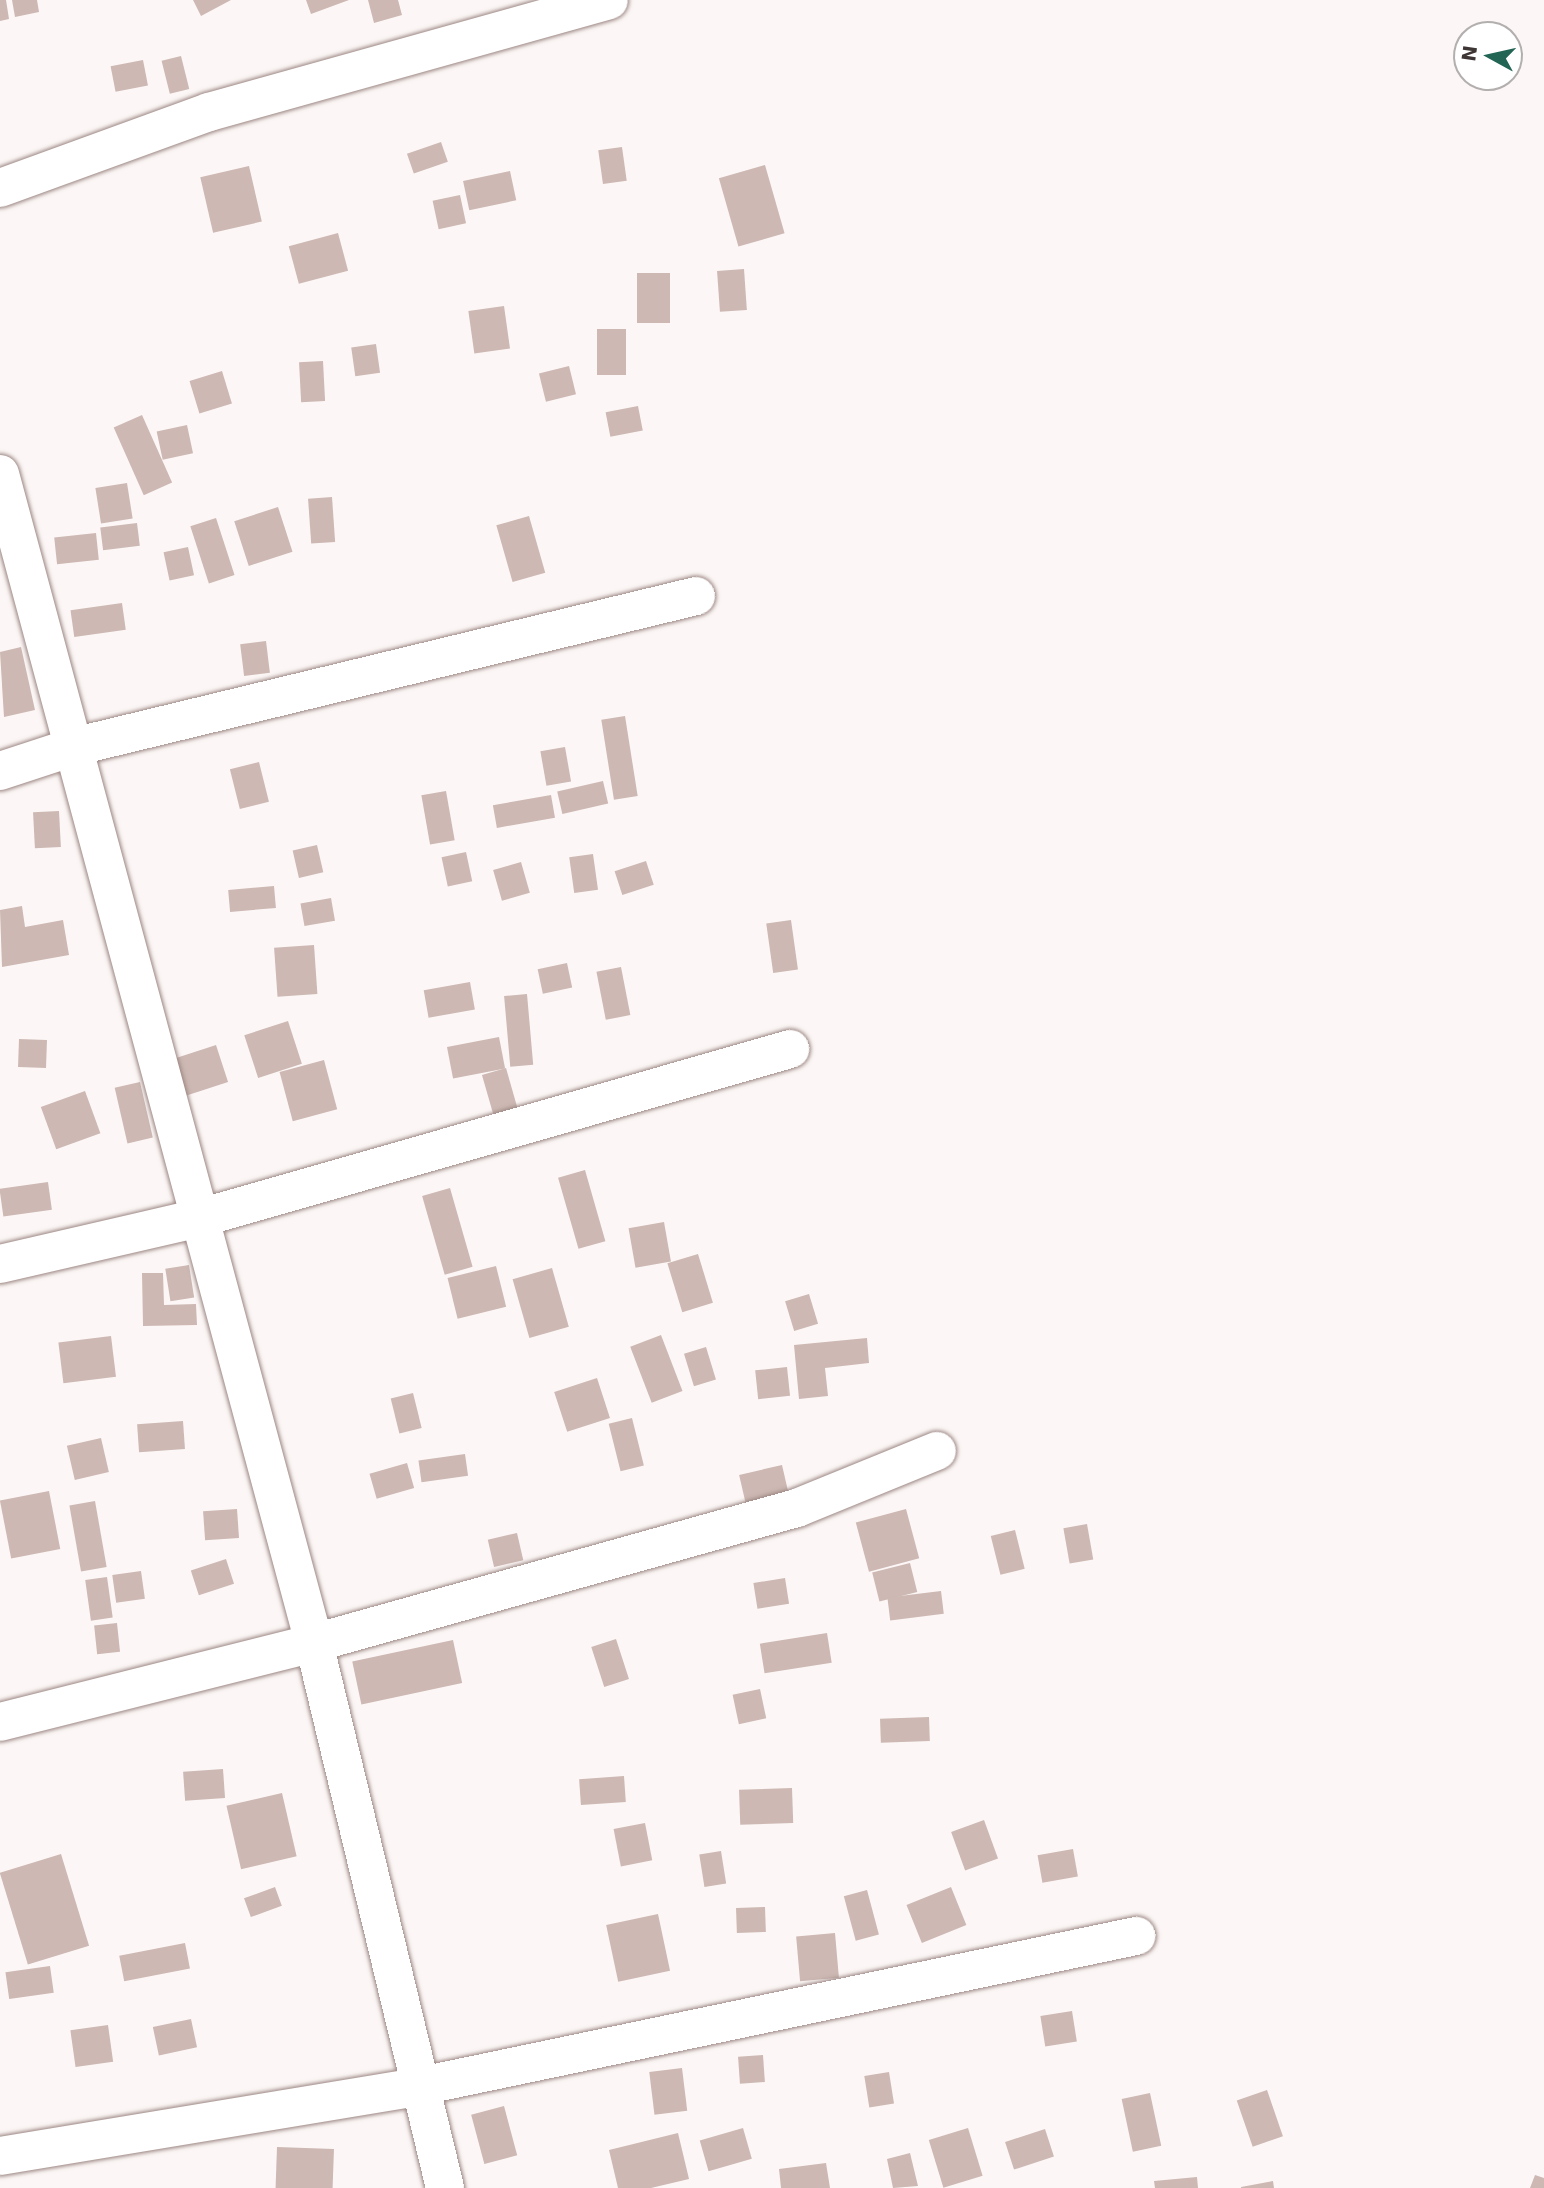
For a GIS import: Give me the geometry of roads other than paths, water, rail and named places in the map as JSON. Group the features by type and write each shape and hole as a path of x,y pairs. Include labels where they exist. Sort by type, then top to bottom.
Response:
{"street":[{"path":"0,188 209,112 608,0"},
{"path":"0,474 314,1643 445,2188"},
{"path":"0,771 73,747 696,596"},
{"path":"0,1264 200,1218 790,1049"},
{"path":"0,1722 314,1643 797,1508 937,1451"},
{"path":"0,2156 421,2086 1136,1936"}]}
